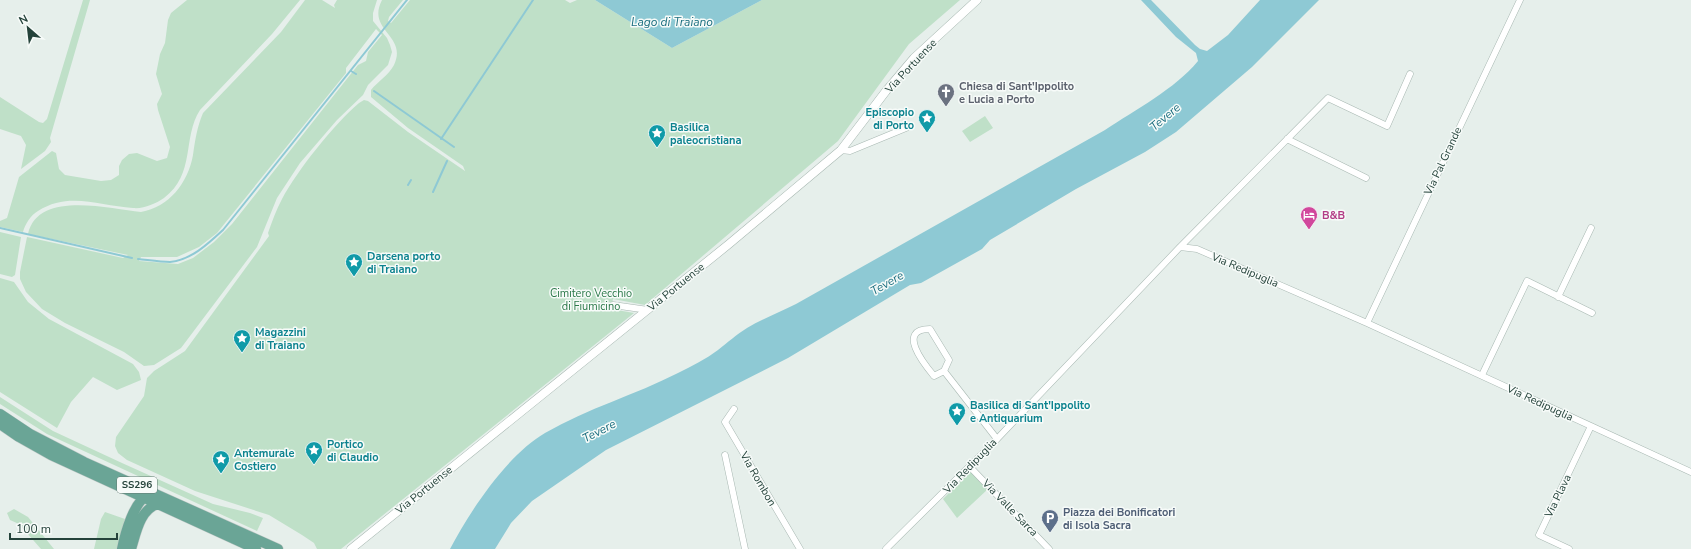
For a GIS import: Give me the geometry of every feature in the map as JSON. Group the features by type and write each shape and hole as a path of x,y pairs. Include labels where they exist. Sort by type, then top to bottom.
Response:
{"main road":[{"name":"SS296","path":"0,414 30,434 84,462 278,549"},
{"name":"SS296","path":"0,424 19,437 51,455 256,549"},
{"path":"131,549 135,522 142,498 148,495 167,498"},
{"path":"122,549 135,522 147,509 158,504"}],"street":[{"name":"Via Portuense","path":"351,549 648,310 841,150 886,91 914,58 977,0"},
{"name":"Via Pal Grande","path":"1367,323 1520,0"},
{"path":"1180,248 1328,98 1387,126 1410,74"},
{"path":"841,150 850,151 906,128"},
{"path":"1287,139 1366,178"},
{"path":"1558,297 1591,228"},
{"name":"Via Redipuglia","path":"886,549 970,467 1180,248 1197,249 1367,323 1691,472"},
{"path":"1482,375 1527,281 1592,313"},
{"path":"613,305 648,310"},
{"path":"923,329 930,329 949,360 944,371 934,376 915,348 912,341 914,336 923,329"},
{"path":"944,371 997,439"},
{"name":"Via Rombon","path":"734,409 725,422 800,549"},
{"name":"Via Plava","path":"1569,549 1539,535 1591,426"},
{"path":"725,455 745,549"},
{"name":"Via Valle Sarca","path":"970,467 1049,549"}],"green space":[{"path":"83,0 90,0 50,138 51,142 45,151 21,169 26,145 21,136 0,129 0,97 39,122 43,123 47,119"},
{"path":"187,0 300,0 272,34 200,110 191,132 185,167 181,178 164,198 149,206 141,208 121,207 85,201 61,202 50,205 35,213 25,226 23,232 0,227 0,221 7,218 19,177 52,151 56,153 59,169 65,175 101,181 111,180 119,175 119,166 122,160 129,154 137,153 157,161 167,158 170,147 158,110 157,104 162,94 156,74 160,54 165,43 168,20 171,13"},
{"path":"305,0 322,0 335,8 334,5 337,0 377,0 373,13 373,21 387,38 392,52 388,65 368,85 363,95 337,120 300,163 277,198 257,247 181,348 154,365 144,366 124,352 65,323 42,309 26,292 20,279 27,237 123,258 128,255 28,234 34,220 45,212 60,207 76,205 94,206 141,212 160,205 168,199 176,192 187,175 193,155 195,139 203,113 281,32","holes":["376,29 382,35 368,52 366,61 358,65 232,224 214,242 193,258 178,264 139,261 141,257 177,257 199,247 217,233 346,73 346,68"]},
{"name":"Cimitero Vecchio di Fiumicino","path":"382,0 403,0 389,17 388,21 391,23 410,0 565,0 570,3 577,0 595,0 672,48 762,0 960,0 909,44 838,141 645,305 613,299 611,309 634,313 341,549 317,549 314,543 269,515 195,491 127,460 118,453 115,446 116,437 144,396 147,378 154,371 185,351 269,236 268,233 278,207 297,175 328,135 359,103 364,100 368,101 408,132 465,171 463,166 408,128 371,97 371,90 392,69 397,55 396,47 392,39 382,26 379,19 378,10"},
{"path":"985,116 993,128 970,142 962,131"},
{"path":"0,232 21,237 15,275 12,277 0,274"},
{"path":"0,278 14,282 28,302 49,319 133,364 139,372 141,380 117,390 93,377 71,402 57,428 0,392"},
{"path":"0,397 53,431 122,463 213,504 250,513 263,518 257,531 47,434 0,404"},
{"path":"971,471 988,489 957,518 943,499"},
{"path":"14,509 28,517 54,549 41,549 19,524 10,520 7,513"},
{"path":"105,512 125,519 118,549 94,549 101,519"}],"water":[{"name":"Lago di Traiano","path":"595,0 762,0 672,48"},
{"name":"Tevere","path":"1141,0 1151,0 1195,45 1200,49 1207,51 1228,35 1260,0 1319,0 1252,67 1176,132 1145,152 1076,189 990,240 982,249 921,283 910,285 788,358 606,450 532,501 511,523 495,549 450,549 479,501 504,469 517,455 545,433 578,416 662,381 699,362 747,328 796,304 1105,130 1178,81 1198,61 1196,53 1176,37"}],"waterway":[{"path":"138,259 170,262 178,261 192,255 223,230 407,0"},
{"path":"441,139 533,0"},
{"path":"351,71 356,74"},
{"path":"374,91 454,147"},
{"path":"433,192 447,161"},
{"path":"408,185 411,180"},
{"path":"0,228 132,258"}],"place":[{"name":"Chiesa di Sant'Ippolito e Lucia a Porto","path":"946,107"},
{"name":"Episcopio di Porto","path":"927,133"},
{"name":"Basilica paleocristiana","path":"657,148"},
{"name":"B&B","path":"1309,230"},
{"name":"Darsena porto di Traiano","path":"354,277"},
{"name":"Magazzini di Traiano","path":"242,353"},
{"name":"Basilica di Sant'Ippolito e Antiquarium","path":"957,426"},
{"name":"Portico di Claudio","path":"314,465"},
{"name":"Antemurale Costiero","path":"221,474"},
{"name":"Piazza dei Bonificatori di Isola Sacra","path":"1050,533"}]}
